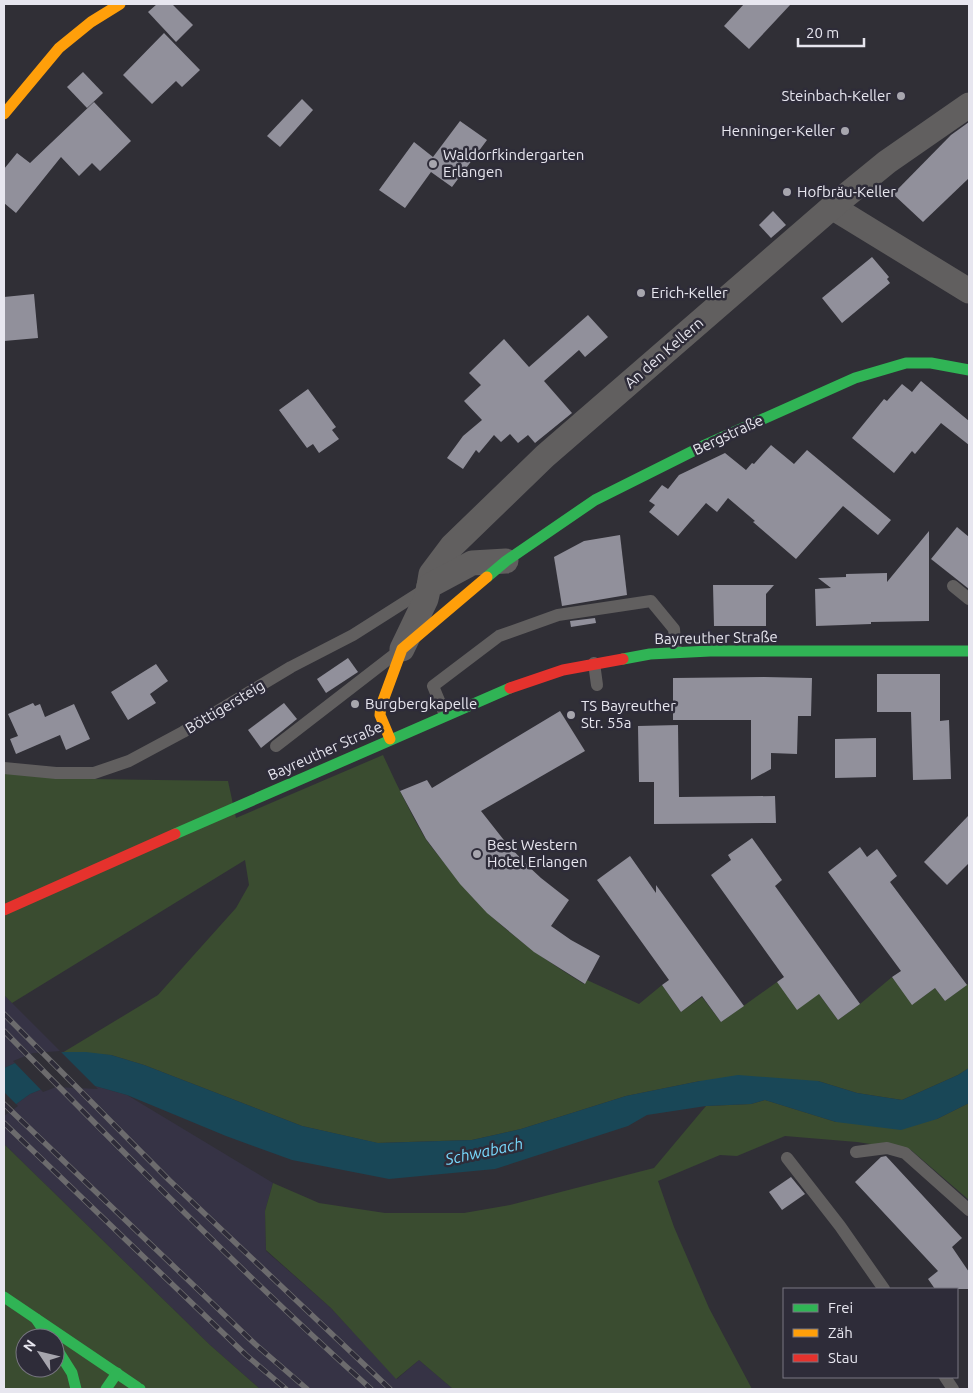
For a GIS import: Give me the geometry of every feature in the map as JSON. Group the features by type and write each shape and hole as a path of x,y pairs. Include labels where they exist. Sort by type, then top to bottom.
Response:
{"main road":[{"path":"4,114 58,48 91,22 120,4"},
{"name":"Bergstraße","path":"506,561 595,500 705,445 855,378 906,363 931,363 969,370"},
{"path":"390,739 380,715 381,706 402,649 506,561"},
{"name":"Bayreuther Straße","path":"4,910 445,715 525,681 563,670 650,654 676,652 969,651"},
{"path":"4,1297 140,1389"},
{"path":"36,1319 42,1328"},
{"path":"65,1362 72,1373 76,1389"},
{"path":"106,1389 117,1373"}],"street":[{"name":"An den Kellern","path":"429,586 431,574 452,546 545,456 832,207 887,162 969,105"},
{"path":"832,207 969,291"},
{"name":"Böttigersteig","path":"429,586 472,563 506,561"},
{"path":"402,649 426,599 429,586"}],"lane":[{"name":"Böttigersteig","path":"4,768 56,773 94,773 129,761 183,732 291,667 354,635 429,586"},
{"path":"953,586 969,599"},
{"path":"445,715 433,686 499,636 558,615 651,601 674,629 676,652"},
{"path":"276,746 402,649"},
{"path":"594,663 597,685"},
{"path":"856,1152 887,1148 906,1154 969,1210"},
{"path":"787,1158 840,1226 883,1288"},
{"path":"946,1378 953,1389"}],"shaded area":[{"path":"4,995 62,1053 33,1055 4,1068"},
{"path":"55,1084 95,1086 127,1095 273,1183 265,1211 266,1251 331,1308 397,1379 419,1360 453,1389 260,1389 210,1345 4,1144 4,1113 30,1094"}],"green space":[{"path":"383,755 425,838 461,884 509,932 544,959 584,984 587,980 639,1004 662,985 681,1012 702,997 721,1022 777,982 819,994 838,1020 892,977 913,1004 935,988 945,1001 969,983 969,1068 958,1075 902,1100 857,1093 818,1081 700,1081 626,1096 521,1129 472,1140 377,1143 302,1126 144,1065 111,1055 62,1053 158,995 236,908 249,885 245,860 12,1003 4,995 4,771 89,779 228,781 236,818"},
{"path":"765,1100 836,1122 937,1119 969,1103 969,1200 911,1150 857,1142 785,1136 737,1156 720,1155 658,1181 674,1227 709,1308 752,1389 453,1389 419,1360 396,1379 331,1308 266,1250 265,1211 273,1183 319,1203 385,1213 464,1213 510,1205 654,1168 706,1106 751,1104"},
{"path":"4,1144 210,1345 260,1389 4,1389"}],"water":[{"name":"Schwabach","path":"65,1052 111,1055 144,1065 302,1126 378,1143 472,1140 521,1129 626,1096 738,1075 818,1081 857,1093 902,1100 958,1075 969,1068 969,1103 937,1119 901,1130 836,1122 765,1100 751,1104 706,1106 647,1115 628,1126 495,1169 389,1179 292,1160 226,1136 127,1095 95,1086 55,1084 30,1094 4,1113 4,1068 33,1055"}],"pier":[{"path":"60,1051 98,1089 56,1087 43,1092 13,1061 33,1053"},
{"path":"4,1092 18,1106 4,1116"}],"building":[{"path":"157,4 172,4 193,25 176,42 148,12"},
{"path":"744,4 791,4 749,49 724,26"},
{"path":"164,33 200,70 182,87 176,81 152,104 123,75"},
{"path":"83,72 103,93 87,108 67,87"},
{"path":"302,99 313,110 280,147 267,136"},
{"path":"94,102 131,141 100,171 92,163 79,176 61,157 16,213 4,203 4,169 17,153 30,163"},
{"name":"Waldorfkindergarten Erlangen","path":"460,121 487,140 452,187 431,172 405,208 379,190 414,142 433,157"},
{"path":"969,122 969,178 923,222 893,194 951,135"},
{"path":"773,211 786,225 771,238 759,225"},
{"path":"872,257 889,277 887,279 890,283 842,323 822,298"},
{"path":"34,294 38,338 4,341 4,297"},
{"path":"588,315 608,337 585,357 579,350 544,381 572,413 535,443 528,435 518,443 510,434 501,442 494,435 479,453 476,450 463,469 447,458 463,436 482,420 464,401 481,385 469,373 504,339 529,367"},
{"path":"921,381 969,421 969,445 941,423 915,454 912,451 894,473 852,438 884,399 887,401 902,384 912,392"},
{"path":"308,389 336,427 332,430 339,439 319,453 313,444 307,448 279,410"},
{"path":"771,445 794,464 807,450 891,520 878,535 843,506 796,559 728,498 717,512 706,503 678,536 649,512 655,505 649,501 662,485 668,489 679,475 725,453 746,470"},
{"path":"957,527 969,537 969,589 931,559"},
{"path":"929,531 929,621 871,622 871,624 816,626 815,589 831,588 818,578 846,577 846,574 887,573 887,582"},
{"path":"620,535 627,595 562,606 554,557 584,541"},
{"path":"713,585 774,585 766,594 766,626 714,626"},
{"path":"595,618 596,623 571,627 570,621"},
{"path":"348,658 358,672 326,693 317,679"},
{"path":"156,664 168,681 150,694 156,703 128,720 111,692"},
{"path":"877,674 940,674 940,721 949,720 951,779 913,780 911,712 877,712"},
{"path":"673,678 812,678 811,716 798,716 797,754 771,753 771,769 751,780 751,720 673,720"},
{"path":"33,703 35,706 40,704 45,717 74,704 90,739 66,750 60,735 16,754 10,739 18,736 8,714"},
{"path":"284,703 297,719 261,748 248,730"},
{"name":"Best Western Hotel Erlangen","path":"560,711 585,751 481,811 507,844 527,865 569,900 551,926 600,956 585,984 534,952 487,913 460,884 426,839 400,791 427,780 432,788"},
{"path":"678,725 679,797 775,796 776,823 654,824 654,782 639,782 638,726"},
{"path":"876,738 876,777 835,778 835,739"},
{"path":"969,815 969,863 947,885 924,862"},
{"path":"752,838 782,880 775,886 860,1004 838,1020 819,994 797,1010 777,982 784,977 711,875 731,860 728,855"},
{"path":"860,847 867,857 877,849 897,876 890,882 967,985 945,1001 935,988 912,1005 892,977 901,971 828,872"},
{"path":"630,856 656,893 656,885 744,1006 721,1022 702,996 681,1012 662,985 669,980 597,880"},
{"path":"886,1156 962,1238 952,1247 969,1272 969,1289 934,1288 928,1279 938,1271 855,1182 881,1157"},
{"path":"791,1177 805,1194 782,1210 769,1192"}],"railway":[{"path":"4,1014 169,1180 390,1389"},
{"path":"4,1031 231,1258 371,1389"},
{"path":"4,1104 255,1344 307,1389"},
{"path":"4,1123 246,1355 286,1389"}],"traffic: fast":[{"path":"487,577 506,561 595,500 705,445 855,378 906,363 931,363 969,370"},
{"path":"623,659 650,654 710,651 969,651"},
{"path":"175,834 510,688"},
{"path":"4,1297 137,1387"},
{"path":"36,1319 42,1328"},
{"path":"65,1362 72,1373 76,1389"},
{"path":"106,1389 117,1373"}],"traffic: slow":[{"path":"4,114 59,48 91,22 120,4"},
{"path":"390,739 380,715 381,706 402,649 487,577"}],"traffic: jam":[{"path":"510,688 563,670 623,659"},
{"path":"4,910 175,834"}],"place":[{"name":"Steinbach-Keller","path":"901,96"},
{"name":"Henninger-Keller","path":"845,131"},
{"name":"Waldorfkindergarten Erlangen","path":"433,164"},
{"name":"Hofbräu-Keller","path":"787,192"},
{"name":"Erich-Keller","path":"641,293"},
{"name":"Burgbergkapelle","path":"355,704"},
{"name":"TS Bayreuther Str. 55a","path":"571,715"},
{"name":"Best Western Hotel Erlangen","path":"477,854"}]}
